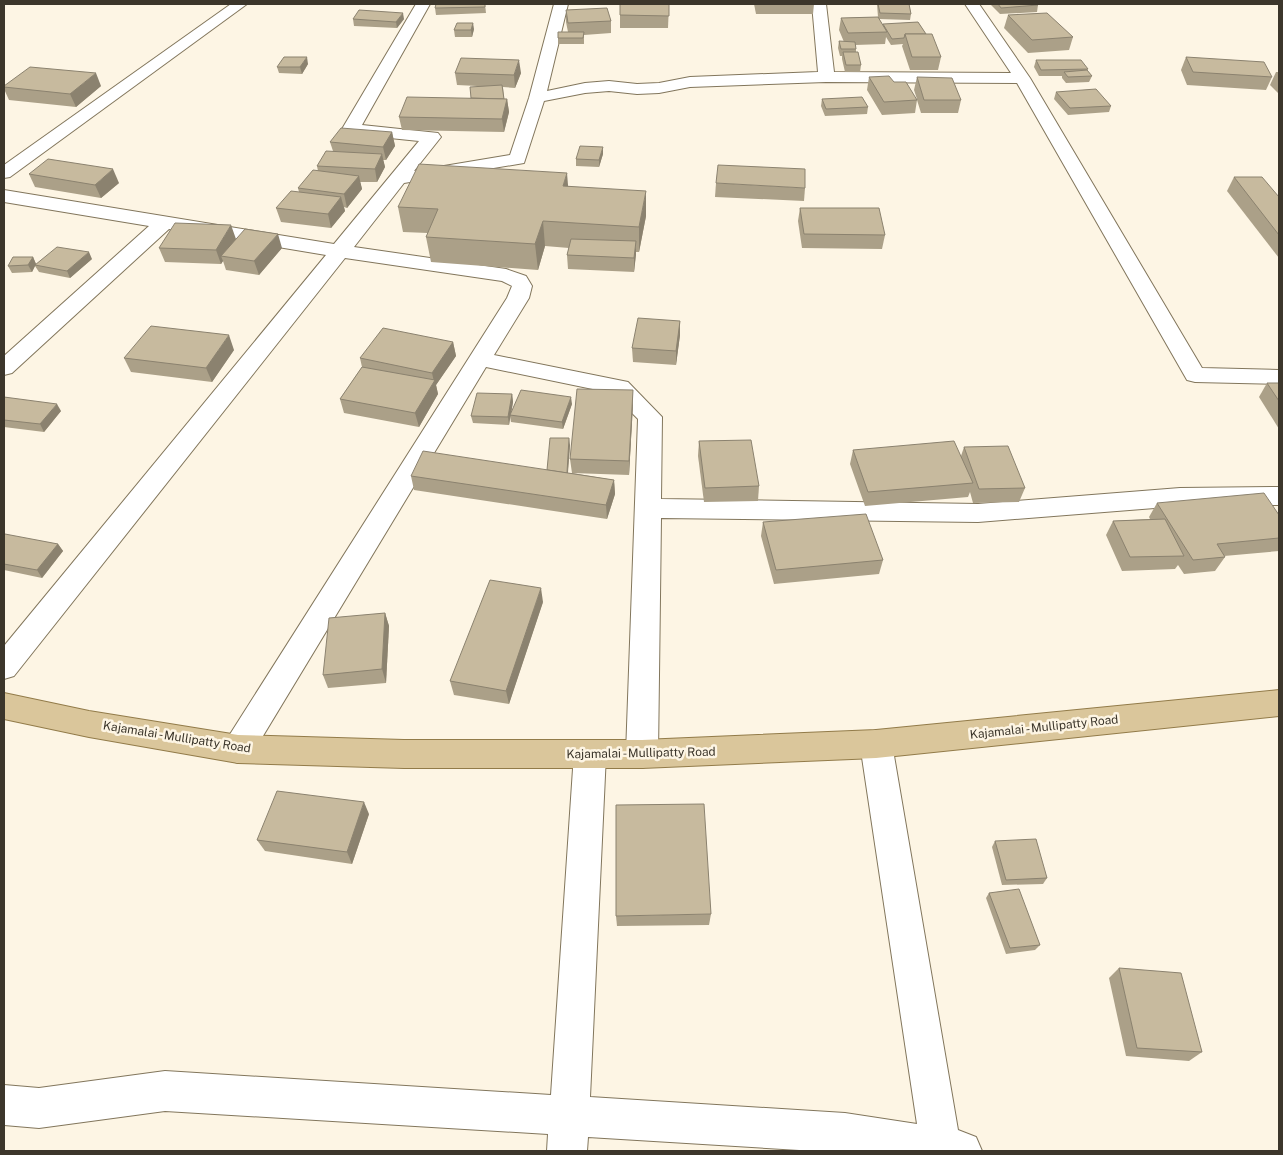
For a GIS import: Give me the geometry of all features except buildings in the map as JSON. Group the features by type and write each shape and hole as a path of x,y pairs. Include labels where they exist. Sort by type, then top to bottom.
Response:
{"main road":[{"name":"Kajamalai - Mullipatty Road","path":"4,706 89,724 238,749 404,754 642,754 876,744 1279,703"}],"street":[{"path":"4,173 240,4"},
{"path":"4,667 432,137 350,129 423,4"},
{"path":"398,179 518,159 537,98 561,4"},
{"path":"819,4 826,77"},
{"path":"972,4 1022,78 1195,374 1279,377"},
{"path":"537,98 585,88 609,86 637,90 690,82 826,77 1022,78"},
{"path":"4,196 339,251 506,275 519,280 522,286 518,298 238,749"},
{"path":"4,368 164,223"},
{"path":"480,359 620,387 650,417 642,754"},
{"path":"649,508 978,513 1180,497 1279,496"},
{"path":"4,1106 39,1108 165,1091 568,1134 845,1133 948,1150 876,744"},
{"path":"568,1134 590,754"}]}
